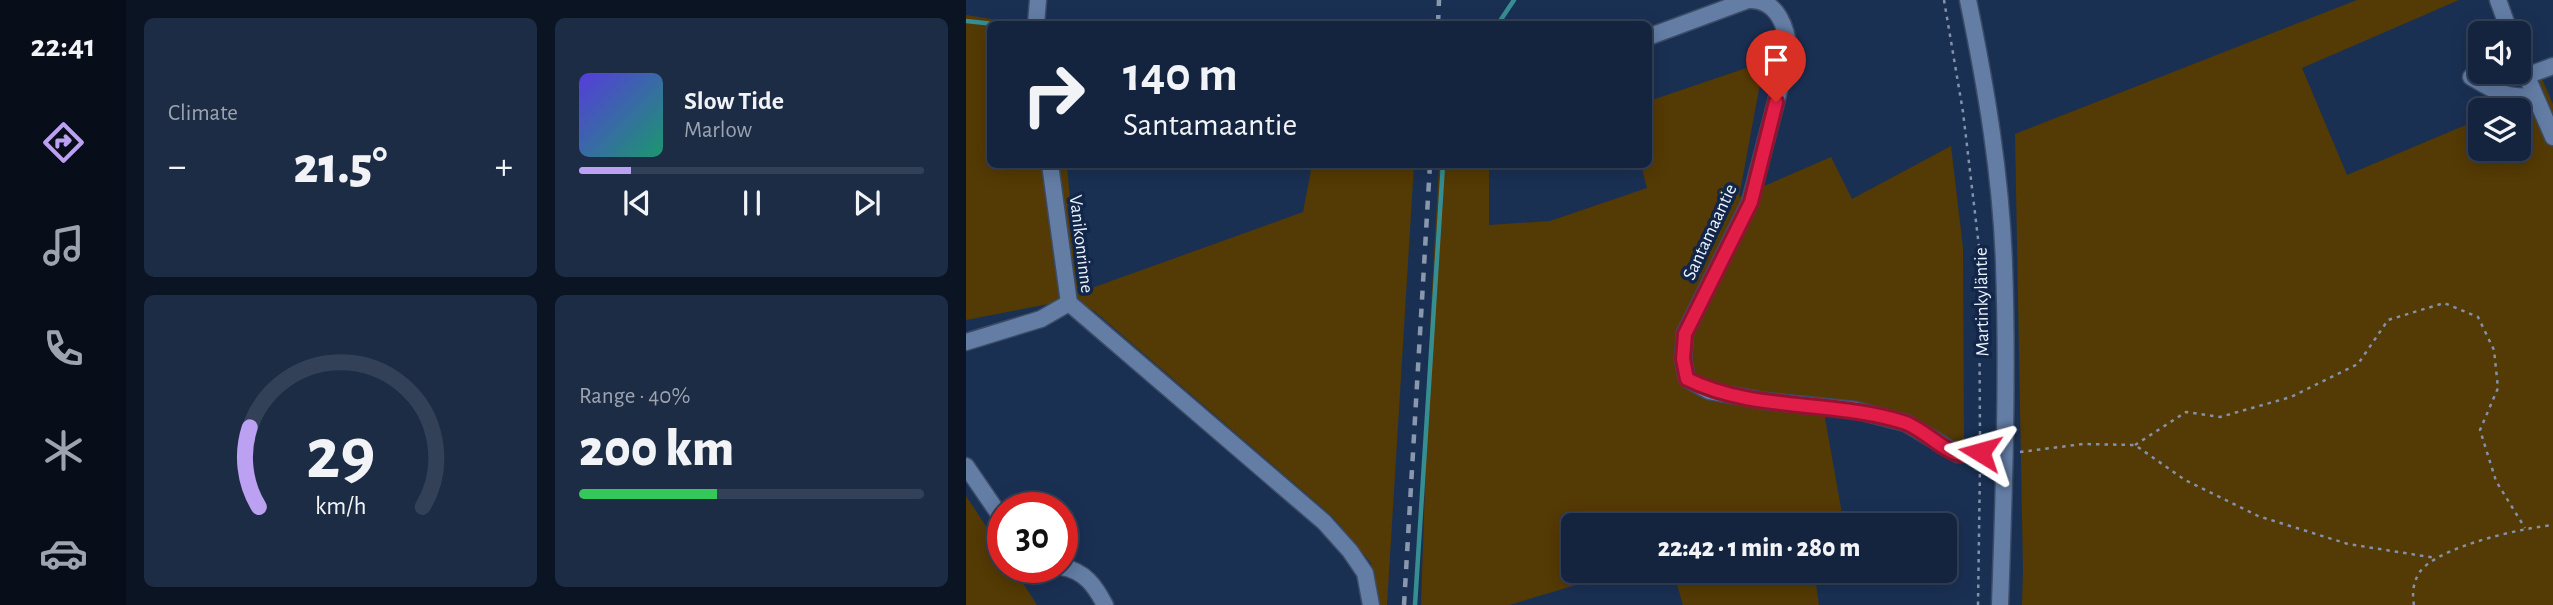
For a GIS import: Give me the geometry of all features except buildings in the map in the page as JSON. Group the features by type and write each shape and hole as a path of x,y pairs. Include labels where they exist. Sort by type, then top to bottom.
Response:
{"street":[{"path":"1036,21 1038,0"},
{"name":"Santamaantie","path":"1652,36 1749,0 1760,0 1772,8 1788,33 1789,52 1751,202 1685,334 1683,359 1687,379 1709,391 1765,401 1855,410 1906,423 1958,454 2004,454"},
{"name":"Martinkyläntie","path":"1968,0 1993,141 2004,262 2004,454 2000,605"},
{"path":"2498,0 2506,21"},
{"path":"2531,74 2553,66"},
{"path":"2482,84 2491,90 2516,98 2535,96"},
{"path":"2530,84 2553,137"},
{"name":"Vanikonrinne","path":"966,342 1041,319 1069,303 1051,168"},
{"path":"1069,303 1324,522 1366,573 1371,605"},
{"path":"966,466 987,497"},
{"path":"1078,572 1087,578 1105,605"}],"path":[{"path":"1944,0 1964,112 1979,247 1978,605"},
{"path":"2135,445 2186,412 2220,417 2291,397 2358,364 2388,320 2444,303 2478,317 2494,350 2498,388 2480,430 2496,481 2525,528"},
{"path":"2004,454 2083,443 2135,445 2185,480 2258,516 2348,544 2436,558"},
{"path":"2414,605 2412,593 2420,572 2436,558 2525,528 2553,525"}],"shaded area":[{"path":"2357,0 2459,0 2302,68 2347,175 2468,124 2468,161 2531,161 2530,98 2535,96 2530,84 2531,74 2539,72 2553,104 2553,605 2022,605 2015,134"},
{"path":"966,15 1005,21 987,21 987,168 1067,168 1078,293 1303,212 1311,168 1414,168 1387,605 1378,605 1371,563 1332,516 1093,310 1054,303 966,320"},
{"path":"1764,62 1739,197 1831,157 1852,199 1951,146 1963,248 1964,441 1952,443 1822,401 1842,513 1561,513 1561,583 1583,583 1509,605 1421,605 1431,307 1439,168 1489,168 1489,225 1550,221 1647,188 1642,168 1652,168 1652,100"},
{"path":"966,496 987,528 987,583 1023,583 1037,605 966,605"},
{"path":"1677,583 1816,583 1819,605 1683,605"}],"waterway":[{"path":"1500,21 1514,0"},
{"path":"966,21 987,23"},
{"path":"1415,605 1443,168"}],"railway":[{"path":"1438,21 1439,0"},
{"path":"1404,605 1430,168"}],"route":[{"path":"1776,102 1751,202 1685,334 1683,359 1687,379 1709,391 1765,401 1855,410 1906,423 1958,454 1980,452"}]}
